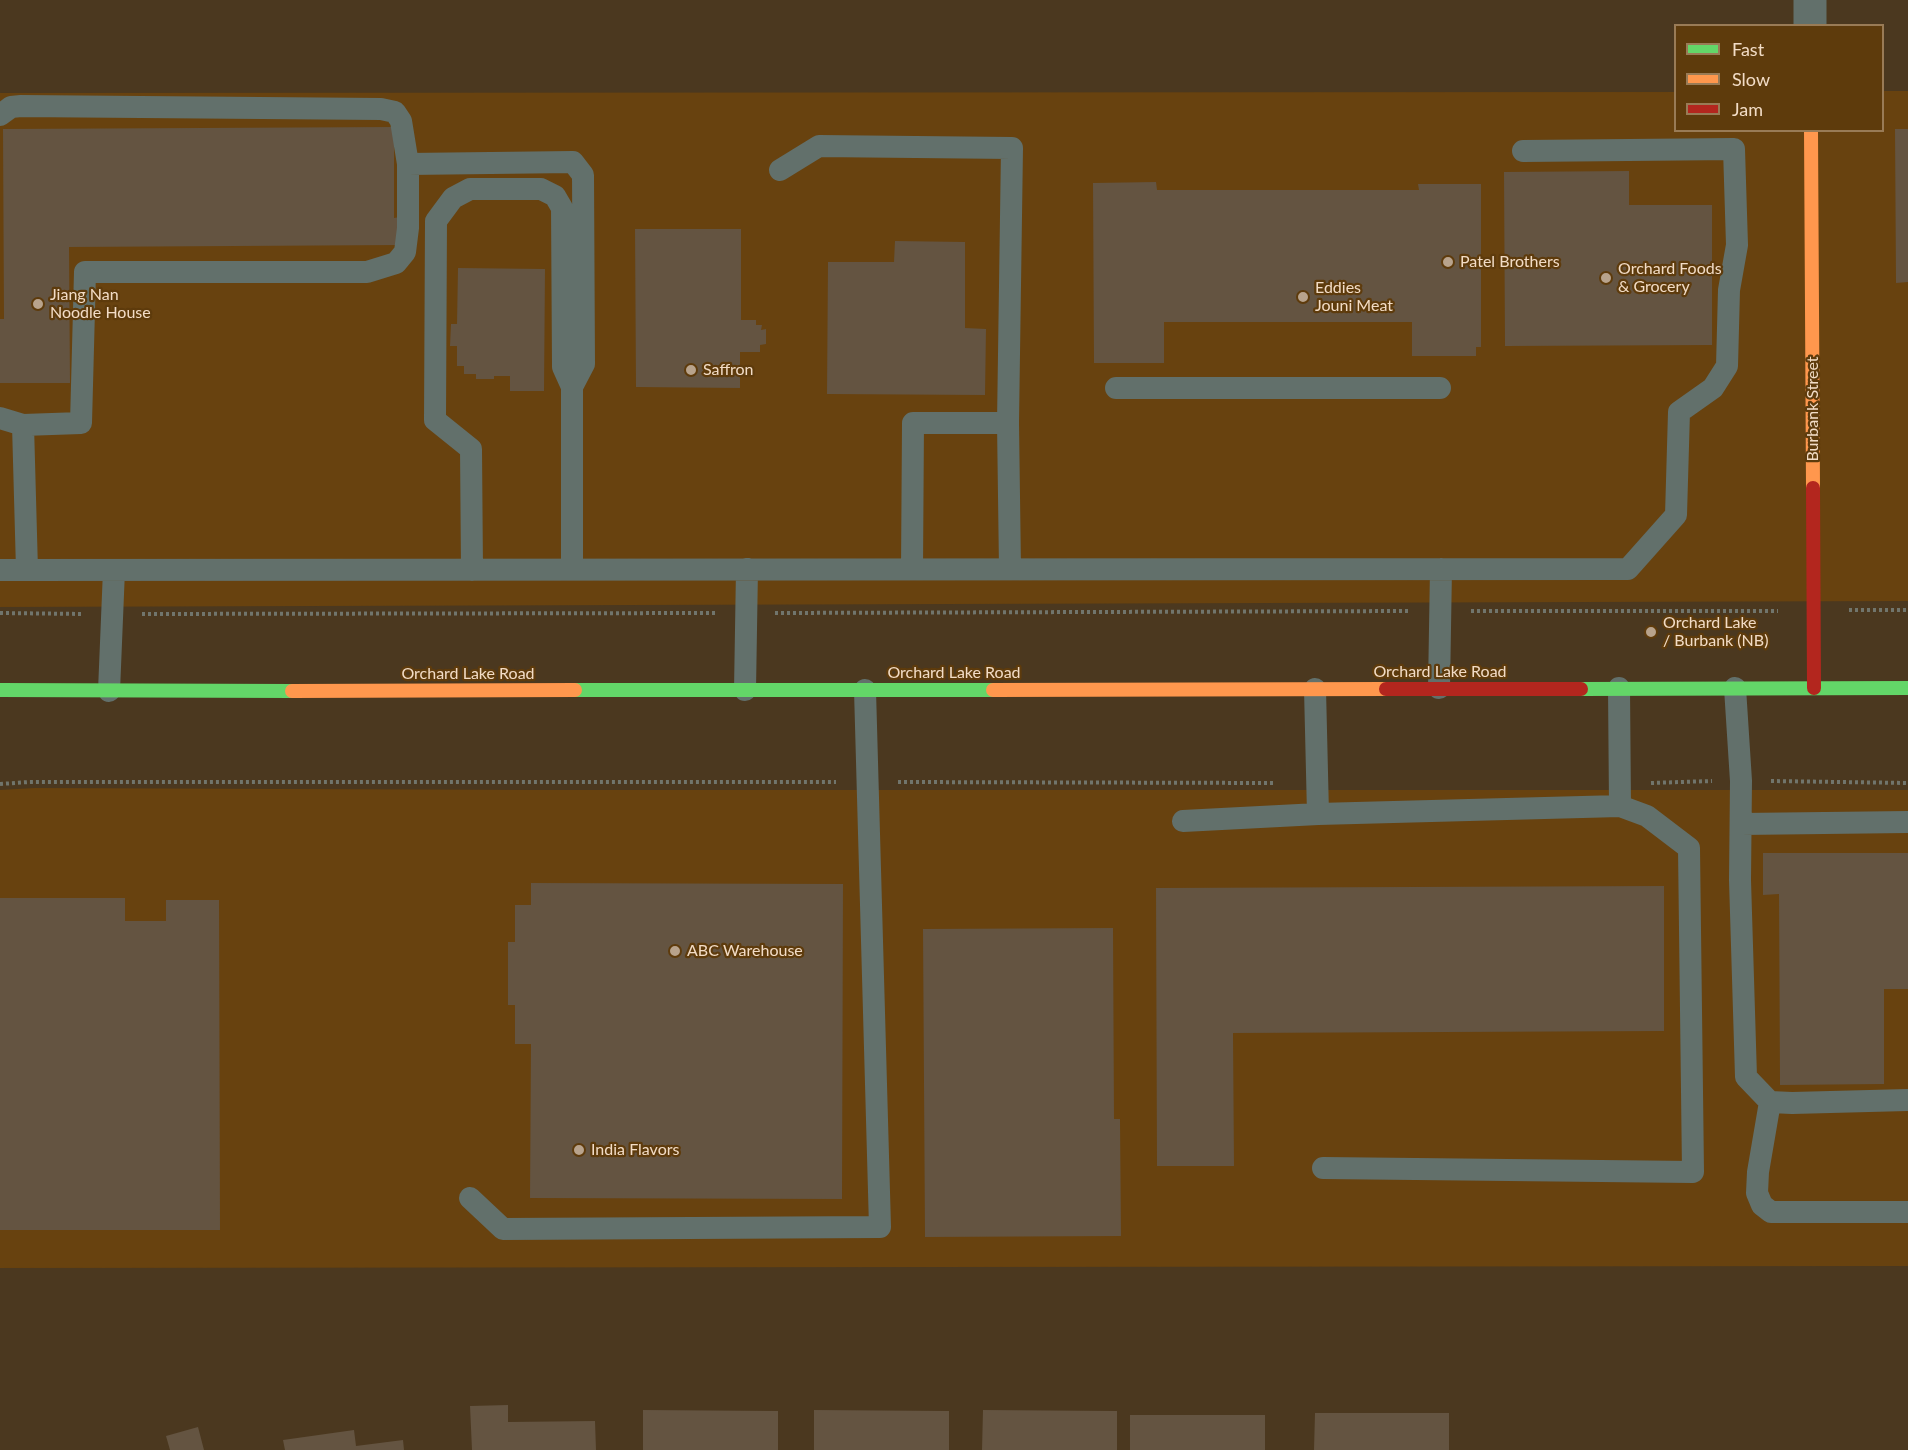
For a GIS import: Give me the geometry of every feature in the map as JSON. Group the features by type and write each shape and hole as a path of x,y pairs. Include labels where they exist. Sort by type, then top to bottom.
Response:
{"main road":[{"name":"Burbank Street","path":"1811,132 1814,688"},
{"name":"Orchard Lake Road","path":"0,690 1908,688"}],"street":[{"path":"1810,0 1810,24"}],"lane":[{"path":"0,115 11,107 21,106 381,109 395,112 401,121 408,164 408,228 405,252 396,263 383,268 367,272 85,272 81,423 23,425 0,418"},
{"path":"780,170 819,146 1012,148 1008,423 1010,569"},
{"path":"0,570 1628,569 1676,515 1679,412 1713,387 1727,366 1729,290 1737,245 1734,148 1523,151"},
{"path":"408,164 573,162 584,175 584,364 572,387"},
{"path":"472,570 471,449 435,420 436,220 453,198 470,189 542,189 555,196 562,208 562,367 572,387 572,569"},
{"path":"1116,388 1440,388"},
{"path":"912,569 913,423 1008,423"},
{"path":"23,425 27,570"},
{"path":"745,690 747,569"},
{"path":"1439,688 1441,569"},
{"path":"110,691 114,570"},
{"path":"1619,688 1620,806"},
{"path":"1735,688 1741,781 1740,880 1746,1077 1770,1102 1908,1100"},
{"path":"1315,689 1318,814"},
{"path":"470,1198 503,1229 880,1227 865,690"},
{"path":"1184,821 1318,814 1620,806 1647,816 1689,848 1693,1172 1323,1168"},
{"path":"1741,824 1908,822"},
{"path":"1770,1102 1758,1172 1757,1193 1762,1206 1771,1212 1908,1212"}],"path":[{"path":"0,613 1908,610"},
{"path":"0,784 30,782 1096,781 1317,783"},
{"path":"1620,783 1741,781 1908,783"}],"shaded area":[{"path":"1884,91 1908,91 1908,601 0,607 0,93 1674,92 1674,132 1884,132"},
{"path":"35,788 1908,790 1908,1266 0,1268 0,790"}],"building":[{"path":"394,127 394,218 400,217 401,245 69,247 70,383 0,383 0,319 4,319 3,129"},
{"path":"1895,129 1908,129 1908,282 1896,283"},
{"path":"1629,171 1629,205 1712,205 1712,345 1505,346 1504,172"},
{"path":"1156,182 1157,190 1419,190 1418,184 1481,184 1481,347 1476,347 1476,356 1412,356 1412,322 1164,322 1164,363 1094,363 1093,183"},
{"path":"635,229 741,229 741,320 756,320 756,325 762,325 761,330 766,329 766,344 760,345 760,352 740,352 740,388 636,387"},
{"path":"895,241 965,242 965,328 986,329 985,395 827,394 828,262 894,262"},
{"path":"458,268 545,269 544,391 510,391 510,376 476,379 476,374 464,374 464,366 457,366 457,346 450,346 451,324 457,324"},
{"path":"1763,853 1908,853 1908,989 1884,989 1884,1084 1780,1085 1779,894 1763,895"},
{"path":"531,883 843,884 842,1199 530,1198 531,1044 515,1044 515,1005 508,1005 508,942 515,942 515,905 531,905"},
{"path":"1664,886 1664,1031 1233,1033 1234,1166 1157,1166 1156,888"},
{"path":"0,898 125,898 125,921 166,921 166,900 219,900 220,1230 0,1230"},
{"path":"1113,928 1114,1119 1120,1119 1121,1236 925,1237 923,929"},
{"path":"508,1405 508,1422 595,1421 596,1450 472,1450 470,1406"},
{"path":"643,1410 778,1411 778,1450 643,1450"},
{"path":"814,1410 949,1411 949,1450 814,1450"},
{"path":"983,1410 1117,1411 1117,1450 982,1450"},
{"path":"1315,1413 1449,1413 1449,1450 1314,1450"},
{"path":"1130,1415 1265,1415 1265,1450 1130,1450"},
{"path":"198,1427 204,1450 170,1450 166,1436"},
{"path":"354,1430 356,1446 403,1440 404,1450 285,1450 283,1440"}],"traffic: fast":[{"path":"1581,689 1908,688"},
{"path":"0,690 292,691"},
{"path":"575,690 993,690"}],"traffic: slow":[{"path":"1811,132 1813,488"},
{"path":"993,690 1386,689"},
{"path":"292,691 575,690"}],"traffic: jam":[{"path":"1813,488 1814,688"},
{"path":"1386,689 1581,689"}],"place":[{"name":"Patel Brothers","path":"1448,262"},
{"name":"Orchard Foods & Grocery","path":"1606,278"},
{"name":"Eddies Jouni Meat","path":"1303,297"},
{"name":"Jiang Nan Noodle House","path":"38,304"},
{"name":"Saffron","path":"691,370"},
{"name":"Orchard Lake / Burbank (NB)","path":"1651,632"},
{"name":"ABC Warehouse","path":"675,951"},
{"name":"India Flavors","path":"579,1150"}]}
